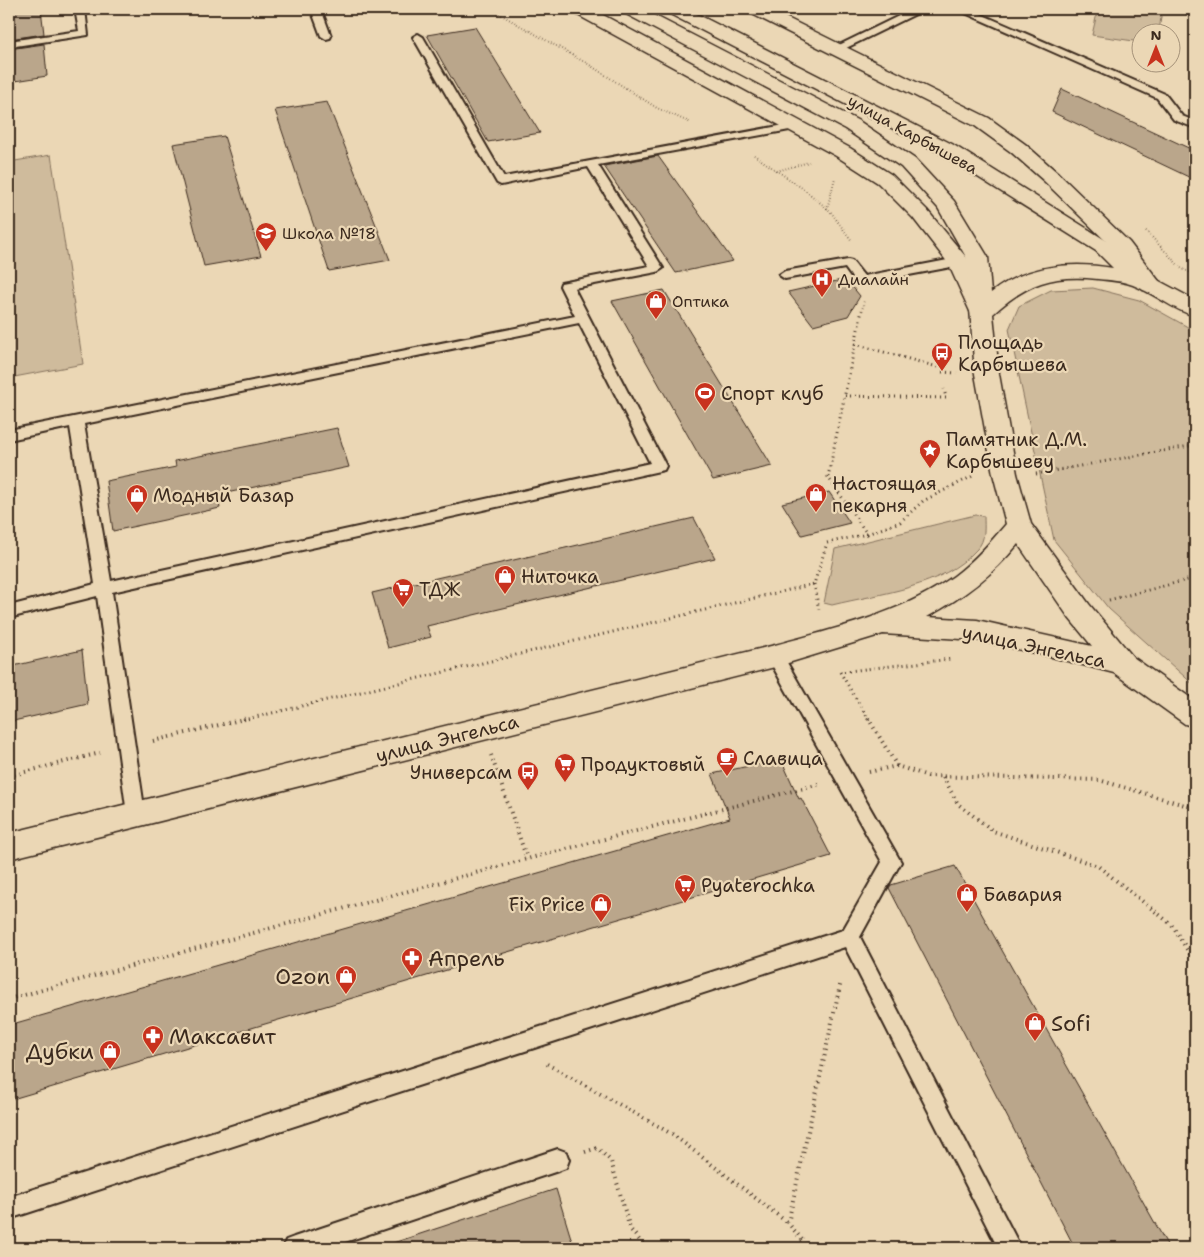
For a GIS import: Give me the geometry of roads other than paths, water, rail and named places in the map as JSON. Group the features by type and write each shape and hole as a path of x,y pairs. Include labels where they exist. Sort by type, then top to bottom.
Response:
{"street":[{"name":"улица Карбышева","path":"580,9 843,152 885,179 920,214 958,262 981,313"},
{"name":"улица Карбышева","path":"630,9 852,126 908,163 947,205 977,257 987,374 1005,474 1018,526 1079,611 1123,666 1195,716"},
{"name":"улица Карбышева","path":"674,9 945,148 1103,247 1145,282 1195,309"},
{"name":"улица Карбышева","path":"756,9 982,122 1018,148 1122,246 1145,282"},
{"name":"улица Карбышева","path":"981,313 1009,290 1033,278 1074,270 1111,272 1145,282"},
{"name":"улица Энгельса","path":"9,846 774,656 885,625 946,594 986,564 1018,526"},
{"name":"улица Энгельса","path":"885,625 977,630 1044,644 1123,666"}],"lane":[{"path":"9,44 84,33 80,9"},
{"path":"316,9 326,36"},
{"path":"836,49 921,9"},
{"path":"961,9 1161,96 1178,118 1195,125"},
{"path":"418,37 501,181 795,126"},
{"path":"9,612 104,588 659,466 566,286 657,268 591,163"},
{"path":"786,275 848,264 861,280 958,262"},
{"path":"9,435 583,318"},
{"path":"76,422 104,588 136,814"},
{"path":"9,1208 850,937 892,862 774,656"},
{"path":"850,937 1010,1248"},
{"path":"294,1248 558,1160"}],"place":[{"name":"Школа №18","path":"266,252"},
{"name":"Диалайн","path":"822,298"},
{"name":"Оптика","path":"656,320"},
{"name":"Площадь Карбышева","path":"942,372"},
{"name":"Спорт клуб","path":"705,412"},
{"name":"Памятник Д.М. Карбышеву","path":"930,469"},
{"name":"Настоящая пекарня","path":"816,513"},
{"name":"Модный Базар","path":"137,514"},
{"name":"Ниточка","path":"505,595"},
{"name":"ТДЖ","path":"403,608"},
{"name":"Славица","path":"727,777"},
{"name":"Продуктовый","path":"565,783"},
{"name":"Универсам","path":"528,791"},
{"name":"Pyaterochka","path":"685,904"},
{"name":"Бавария","path":"967,913"},
{"name":"Fix Price","path":"601,923"},
{"name":"Апрель","path":"412,977"},
{"name":"Ozon","path":"346,995"},
{"name":"Sofi","path":"1035,1042"},
{"name":"Максавит","path":"153,1055"},
{"name":"Дубки","path":"110,1070"}]}
